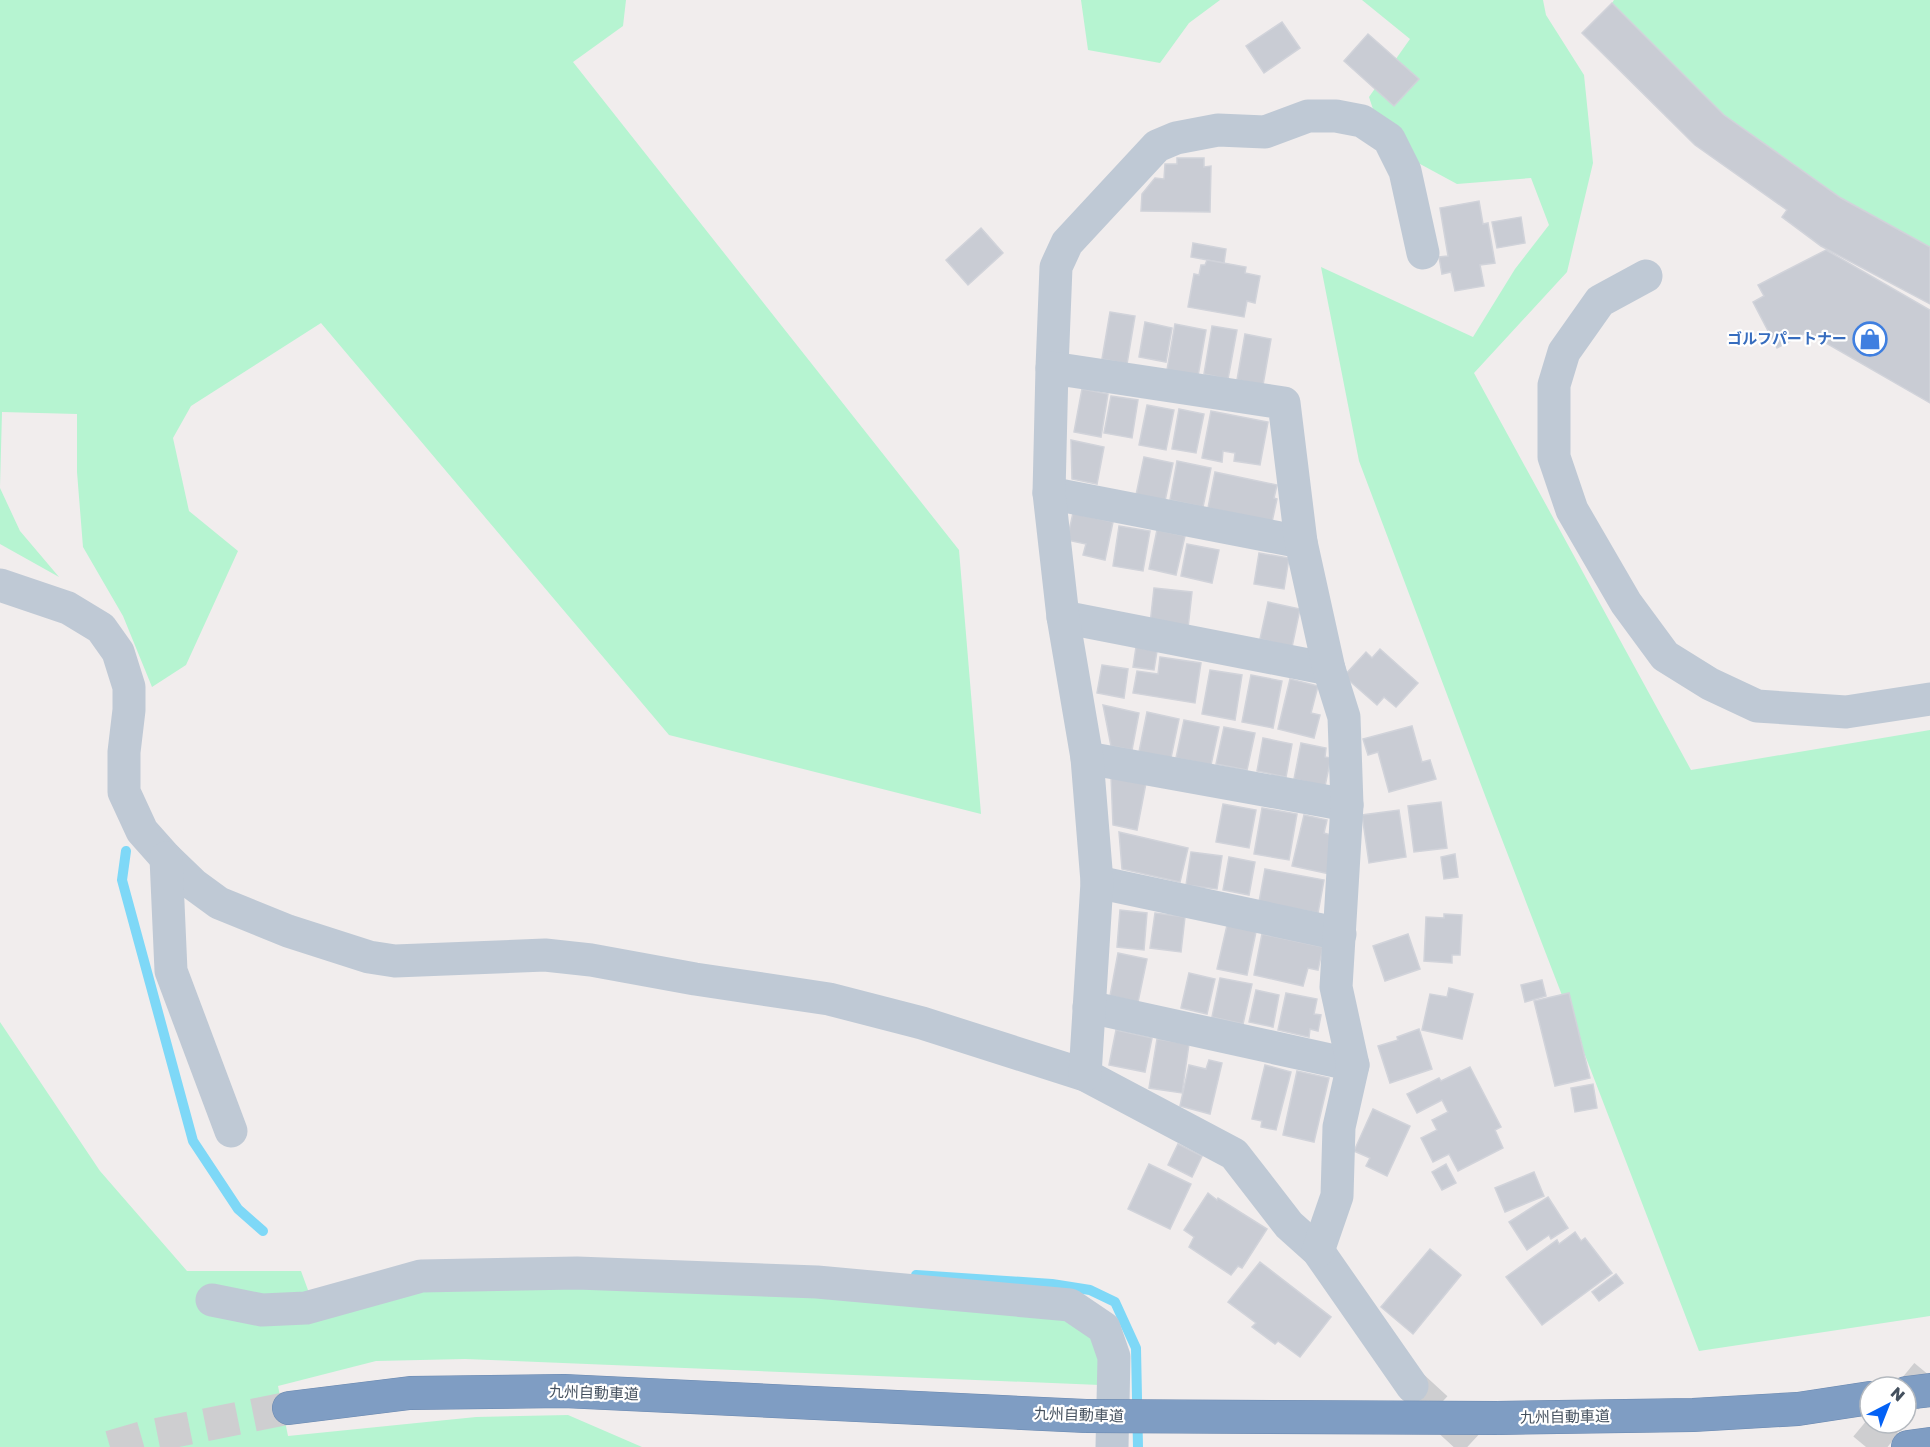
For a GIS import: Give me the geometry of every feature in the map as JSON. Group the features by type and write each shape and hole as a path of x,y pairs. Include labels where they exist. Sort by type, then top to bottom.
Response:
{"highway":[{"name":"九州自動車道","path":"289,1408 410,1393 564,1391 1086,1416 1497,1418 1798,1409 1858,1400"},
{"path":"1908,1447 1930,1444"}],"street":[{"path":"1085,1075 1097,882 1087,758 1063,617 1049,493 1056,267 1067,243 1157,146 1176,138 1218,130 1265,132 1308,116 1336,116 1362,121 1389,139 1405,171 1423,253"},
{"path":"1646,276 1600,301 1564,352 1554,385 1554,457 1572,510 1626,603 1665,656 1710,684 1757,706 1846,712 1930,699"},
{"path":"1052,368 1284,403 1301,542 1329,669 1344,717 1347,805 1336,987 1353,1065 1339,1127 1337,1196 1318,1251"},
{"path":"1049,493 1301,542"},
{"path":"0,585 68,608 101,628 118,652 129,687 124,752 124,792 142,831 193,884 219,903 288,931 369,957 396,961 546,955 591,960 829,999 922,1023 1085,1075 1234,1154 1289,1225 1318,1251 1412,1386"},
{"path":"1063,617 1329,669"},
{"path":"1087,758 1347,805"},
{"path":"166,858 171,971 231,1131"},
{"path":"1097,882 1340,934"},
{"path":"1089,1007 1353,1065"},
{"path":"212,1300 262,1310 306,1308 421,1276 577,1273 817,1282 1070,1305 1104,1328 1114,1357 1112,1447"}],"green space":[{"path":"0,0 626,0 623,26 573,62 959,550 981,814 669,735 321,323 191,406 173,438 189,511 238,551 186,665 152,687 123,616 83,547 77,472 77,414 2,412 0,486"},
{"path":"1081,0 1220,0 1189,23 1160,63 1088,50"},
{"path":"1362,0 1543,0 1546,15 1584,75 1593,163 1567,272 1474,373 1691,770 1930,730 1930,1316 1699,1351 1359,461 1321,267 1473,337 1515,269 1549,225 1531,178 1457,184 1385,145 1369,97 1410,39"},
{"path":"1614,0 1930,0 1930,247 1841,198 1724,115 1612,3"},
{"path":"0,488 20,531 59,577 0,544"},
{"path":"0,1022 100,1171 187,1271 301,1271 319,1320 424,1288 610,1287 813,1292 1072,1318 1091,1335 1098,1351 1100,1385 465,1359 376,1361 278,1386 288,1436 476,1417 568,1415 642,1447 0,1447"}],"building":[{"path":"1612,3 1724,115 1841,198 1930,247 1930,304 1821,246 1782,217 1787,210 1695,145 1582,33"},
{"path":"1282,22 1300,48 1264,73 1246,46"},
{"path":"1368,34 1419,79 1394,106 1344,61"},
{"path":"1177,158 1204,158 1204,167 1211,166 1210,212 1141,211 1142,194 1155,178 1164,179 1165,164 1177,164"},
{"path":"1479,201 1483,224 1488,223 1495,263 1480,265 1484,286 1455,291 1451,272 1442,274 1439,257 1448,256 1440,208"},
{"path":"1521,217 1525,243 1497,248 1492,222"},
{"path":"981,228 1003,253 968,285 946,260"},
{"path":"1193,243 1226,249 1224,263 1191,257"},
{"path":"1826,250 1930,310 1930,403 1807,332 1777,348 1753,302 1764,296 1758,285"},
{"path":"1207,260 1246,267 1245,273 1260,276 1255,303 1247,301 1244,317 1188,307 1194,274 1199,275 1201,265 1205,265"},
{"path":"1110,312 1135,316 1127,364 1102,359"},
{"path":"1145,322 1172,328 1166,362 1139,357"},
{"path":"1175,324 1206,330 1198,376 1167,370"},
{"path":"1212,326 1237,330 1228,379 1204,374"},
{"path":"1245,334 1271,339 1263,385 1237,380"},
{"path":"1082,389 1108,394 1101,437 1074,432"},
{"path":"1111,396 1138,400 1132,438 1104,433"},
{"path":"1147,405 1174,410 1166,450 1139,445"},
{"path":"1179,409 1204,414 1196,453 1172,449"},
{"path":"1211,411 1268,422 1260,465 1234,461 1235,453 1223,451 1222,462 1202,458"},
{"path":"1071,440 1104,447 1097,484 1072,479"},
{"path":"1144,457 1173,463 1165,501 1136,495"},
{"path":"1177,461 1211,468 1203,507 1170,500"},
{"path":"1215,472 1277,485 1274,498 1277,499 1272,522 1208,508"},
{"path":"1073,513 1113,522 1105,560 1083,555 1086,544 1067,540"},
{"path":"1119,526 1150,531 1143,571 1113,566"},
{"path":"1157,530 1185,536 1176,575 1149,569"},
{"path":"1187,544 1219,550 1212,583 1181,576"},
{"path":"1259,553 1289,558 1284,589 1254,584"},
{"path":"1154,588 1192,592 1188,628 1150,624"},
{"path":"1268,602 1300,609 1292,647 1260,639"},
{"path":"1136,647 1157,651 1154,670 1133,667"},
{"path":"1380,649 1418,683 1396,707 1384,697 1377,705 1344,676 1366,652 1372,658"},
{"path":"1160,657 1201,663 1195,703 1133,693 1137,671 1158,674"},
{"path":"1102,665 1128,669 1124,698 1097,693"},
{"path":"1210,670 1242,675 1235,720 1202,714"},
{"path":"1251,675 1282,681 1273,728 1242,722"},
{"path":"1290,679 1318,686 1311,713 1320,715 1314,738 1278,729"},
{"path":"1103,705 1139,713 1132,750 1111,746"},
{"path":"1147,712 1179,719 1171,758 1139,752"},
{"path":"1184,720 1219,727 1211,765 1176,758"},
{"path":"1412,726 1422,762 1430,760 1436,779 1389,792 1378,752 1368,755 1363,739"},
{"path":"1224,727 1255,733 1247,770 1216,764"},
{"path":"1263,738 1292,744 1286,777 1257,771"},
{"path":"1301,743 1326,748 1325,757 1331,758 1325,786 1294,779"},
{"path":"1111,776 1146,783 1137,830 1113,825"},
{"path":"1441,802 1447,848 1414,852 1408,806"},
{"path":"1223,804 1256,810 1249,848 1216,842"},
{"path":"1262,808 1297,814 1289,860 1254,854"},
{"path":"1399,810 1406,857 1369,863 1362,815"},
{"path":"1304,815 1327,820 1324,833 1331,835 1330,874 1292,866"},
{"path":"1119,832 1188,848 1180,882 1122,869"},
{"path":"1191,852 1222,856 1217,889 1186,885"},
{"path":"1455,854 1458,877 1444,879 1441,857"},
{"path":"1229,857 1255,862 1249,895 1223,890"},
{"path":"1265,869 1324,880 1318,913 1259,902"},
{"path":"1120,910 1147,913 1144,950 1117,947"},
{"path":"1155,913 1185,917 1181,952 1150,948"},
{"path":"1444,914 1462,915 1460,955 1452,955 1452,963 1424,961 1426,917 1444,918"},
{"path":"1228,921 1257,927 1247,975 1217,969"},
{"path":"1262,934 1323,947 1318,970 1308,968 1303,986 1254,975"},
{"path":"1408,934 1420,969 1385,981 1373,946"},
{"path":"1118,953 1147,959 1138,1002 1110,996"},
{"path":"1189,973 1215,979 1207,1014 1181,1008"},
{"path":"1220,978 1252,984 1243,1024 1212,1017"},
{"path":"1542,980 1546,996 1525,1002 1521,985"},
{"path":"1449,988 1473,994 1462,1039 1422,1030 1430,994 1447,997"},
{"path":"1256,990 1279,995 1273,1027 1249,1022"},
{"path":"1286,993 1317,999 1314,1014 1321,1015 1318,1031 1310,1029 1309,1037 1278,1030"},
{"path":"1569,993 1590,1078 1555,1086 1534,1001"},
{"path":"1419,1029 1432,1069 1390,1083 1378,1046 1398,1040 1397,1037"},
{"path":"1116,1030 1152,1038 1145,1072 1109,1065"},
{"path":"1157,1039 1189,1044 1182,1093 1149,1088"},
{"path":"1209,1060 1222,1063 1210,1114 1180,1106 1189,1065 1206,1069"},
{"path":"1265,1065 1291,1072 1276,1130 1261,1127 1262,1121 1252,1119"},
{"path":"1470,1067 1501,1127 1495,1130 1503,1148 1458,1171 1449,1154 1433,1162 1421,1138 1437,1130 1432,1120 1448,1112 1442,1100 1417,1113 1407,1094 1439,1078 1441,1081"},
{"path":"1297,1071 1329,1078 1314,1142 1283,1135"},
{"path":"1593,1084 1597,1108 1575,1112 1571,1088"},
{"path":"1373,1109 1410,1126 1387,1176 1366,1166 1370,1158 1354,1151"},
{"path":"1178,1144 1202,1156 1192,1177 1168,1165"},
{"path":"1149,1164 1191,1184 1170,1229 1128,1209"},
{"path":"1446,1164 1456,1183 1442,1190 1432,1172"},
{"path":"1534,1172 1544,1196 1505,1212 1495,1188"},
{"path":"1208,1193 1267,1229 1242,1268 1238,1266 1231,1275 1189,1247 1194,1237 1184,1230"},
{"path":"1548,1197 1568,1228 1551,1239 1549,1235 1527,1250 1509,1222"},
{"path":"1575,1232 1581,1241 1585,1238 1612,1273 1542,1325 1506,1277 1557,1240 1559,1244"},
{"path":"1430,1249 1461,1275 1413,1334 1381,1307"},
{"path":"1260,1262 1331,1317 1300,1357 1278,1341 1275,1344 1252,1327 1256,1323 1228,1302"},
{"path":"1616,1274 1623,1283 1599,1301 1592,1292"}],"waterway":[{"path":"126,851 122,880 193,1141 238,1209 263,1231"},
{"path":"916,1275 1052,1284 1090,1290 1115,1302 1136,1348 1138,1447"}],"tunnel":[{"path":"1918,1384 1930,1370"},
{"path":"1412,1386 1478,1447"},
{"path":"110,1447 145,1437 289,1408"},
{"path":"1866,1447 1876,1435"}],"place":[{"name":"ゴルフパートナー","path":"1870,339"}]}
